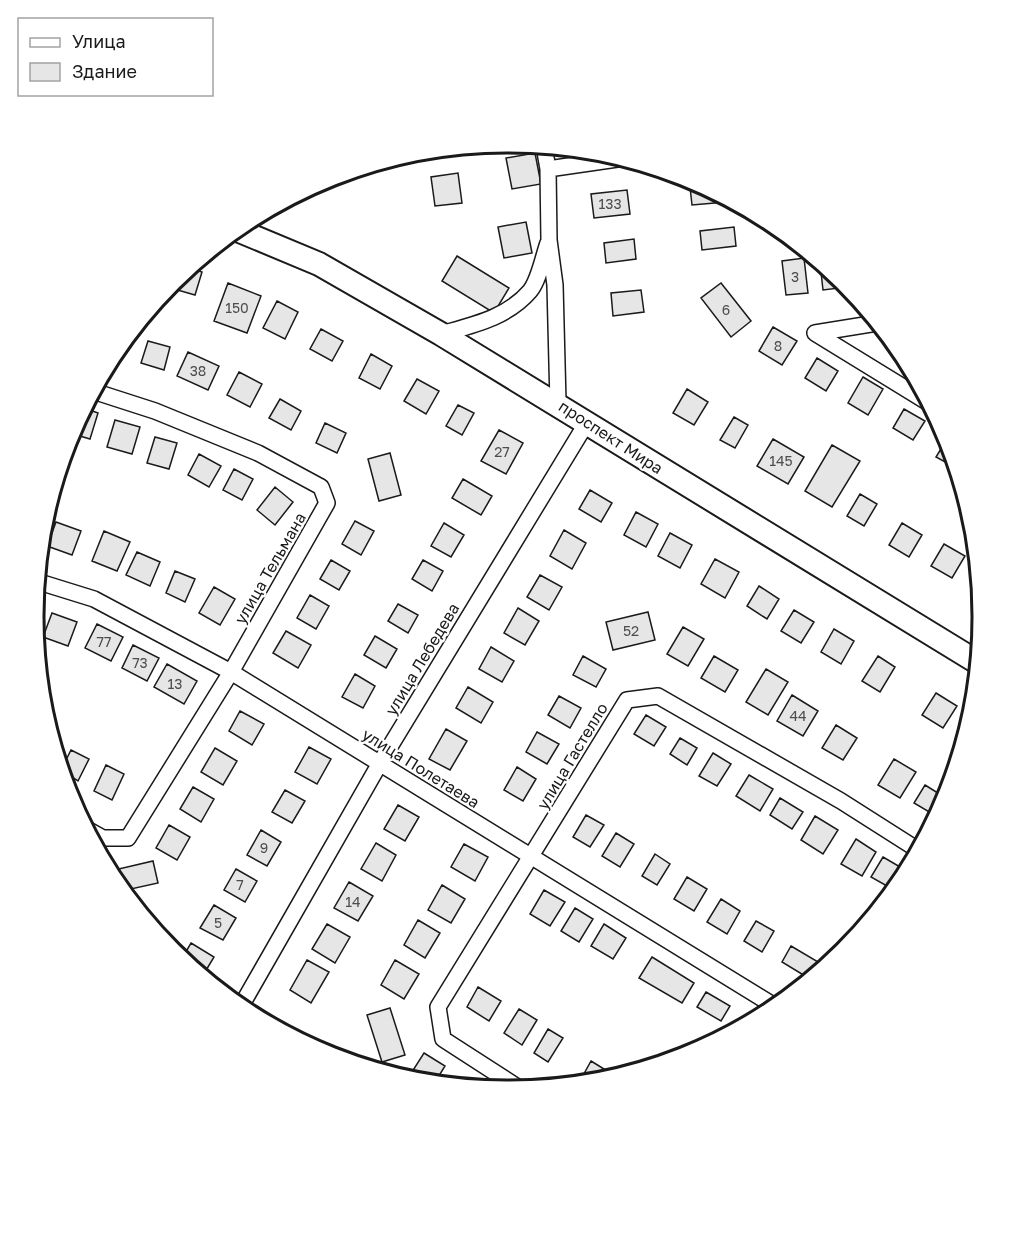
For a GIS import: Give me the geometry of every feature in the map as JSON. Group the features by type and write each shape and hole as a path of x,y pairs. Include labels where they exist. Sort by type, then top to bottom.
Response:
{"main road":[{"name":"проспект Мира","path":"246,234 318,264 441,334 558,403 586,424 970,657"}],"street":[{"path":"545,154 548,169 549,240 555,285 558,403"},
{"path":"548,169 600,161"},
{"path":"441,334 485,322 502,313 531,291 549,240"},
{"path":"868,324 815,333 915,394"},
{"name":"улица Тельмана","path":"99,836 103,838 128,838 231,672 327,503 321,487 258,453 156,411 101,393"},
{"name":"улица Лебедева","path":"245,999 380,763 586,424"},
{"name":"улица Полетаева","path":"44,584 94,599 231,672 766,1001"},
{"name":"улица Гастелло","path":"507,1080 443,1039 438,1007 627,700 658,696 841,801 911,846"}],"building":[{"path":"535,153 541,184 512,189 506,158"},
{"path":"458,173 462,203 435,206 431,177"},
{"path":"627,190 630,214 594,218 591,194"},
{"path":"690,190 718,203 692,205"},
{"path":"526,222 532,253 504,258 498,227"},
{"path":"734,227 736,246 702,250 700,231"},
{"path":"634,239 636,259 606,263 604,243"},
{"path":"457,256 509,288 494,313 442,281"},
{"path":"802,258 804,260 808,293 786,295 782,261"},
{"path":"199,271 202,272 195,295 177,290"},
{"path":"821,275 836,288 823,290"},
{"path":"228,283 261,296 247,333 214,321"},
{"path":"721,283 751,321 731,337 701,298"},
{"path":"641,290 644,312 613,316 611,293"},
{"path":"277,301 298,312 285,339 263,328"},
{"path":"773,327 797,341 782,365 759,351"},
{"path":"321,329 343,341 332,361 310,349"},
{"path":"148,341 170,347 164,370 141,363"},
{"path":"188,352 219,366 208,390 177,376"},
{"path":"371,354 392,366 380,389 359,378"},
{"path":"817,358 838,371 826,391 805,378"},
{"path":"239,372 262,384 250,407 227,395"},
{"path":"863,377 883,389 868,415 848,403"},
{"path":"417,379 439,391 426,414 404,401"},
{"path":"687,389 708,402 694,425 673,413"},
{"path":"280,399 301,411 291,430 269,418"},
{"path":"458,405 474,413 462,435 446,426"},
{"path":"904,409 925,421 913,440 893,428"},
{"path":"91,411 98,413 90,439 80,436"},
{"path":"734,417 748,425 735,448 720,440"},
{"path":"115,420 140,427 132,454 107,447"},
{"path":"325,423 346,433 337,453 316,443"},
{"path":"499,430 523,443 506,474 481,461"},
{"path":"155,437 177,443 169,469 147,463"},
{"path":"773,439 804,457 788,484 757,466"},
{"path":"832,445 860,461 832,507 805,491"},
{"path":"940,450 945,462 936,457"},
{"path":"390,453 401,495 379,501 368,459"},
{"path":"199,454 221,466 209,487 188,475"},
{"path":"234,469 253,479 242,500 223,490"},
{"path":"463,479 492,496 481,515 452,498"},
{"path":"275,487 293,502 275,525 257,510"},
{"path":"590,490 612,503 601,522 579,509"},
{"path":"860,494 877,504 864,526 847,516"},
{"path":"636,512 658,524 646,547 624,535"},
{"path":"355,521 374,531 361,555 342,544"},
{"path":"56,522 81,531 72,555 49,547"},
{"path":"444,523 464,535 451,557 431,546"},
{"path":"902,523 922,535 909,557 889,545"},
{"path":"564,530 586,543 572,569 550,556"},
{"path":"104,531 130,542 117,571 92,561"},
{"path":"670,533 692,545 680,568 658,556"},
{"path":"944,544 965,556 952,578 931,566"},
{"path":"137,552 160,562 150,586 126,575"},
{"path":"715,559 739,572 725,598 701,584"},
{"path":"331,560 350,571 339,590 320,579"},
{"path":"423,560 443,571 432,591 412,579"},
{"path":"175,571 195,579 185,602 166,593"},
{"path":"540,575 562,587 549,610 527,597"},
{"path":"759,586 779,599 767,619 747,606"},
{"path":"214,587 235,599 220,625 199,613"},
{"path":"310,595 329,606 316,629 297,618"},
{"path":"398,604 418,615 408,633 388,621"},
{"path":"518,608 539,621 525,645 504,633"},
{"path":"794,610 814,622 801,643 781,631"},
{"path":"648,612 655,640 613,650 606,622"},
{"path":"52,613 77,622 68,646 44,637"},
{"path":"97,624 123,637 111,661 85,648"},
{"path":"683,627 704,639 688,666 667,654"},
{"path":"834,629 854,641 841,664 821,652"},
{"path":"286,631 311,645 298,668 273,653"},
{"path":"375,636 397,649 386,668 364,655"},
{"path":"133,645 159,658 147,681 122,668"},
{"path":"491,647 514,661 502,682 479,669"},
{"path":"583,656 606,669 596,687 573,675"},
{"path":"714,656 738,670 725,692 701,678"},
{"path":"878,656 895,667 880,692 862,681"},
{"path":"167,664 197,681 184,704 154,687"},
{"path":"766,669 788,682 768,715 746,702"},
{"path":"355,674 375,686 363,708 342,697"},
{"path":"468,687 493,702 481,723 456,708"},
{"path":"936,693 957,706 943,728 922,715"},
{"path":"792,695 818,711 803,736 777,721"},
{"path":"559,696 581,708 570,728 548,715"},
{"path":"240,711 264,724 252,745 229,731"},
{"path":"646,715 666,727 654,746 634,734"},
{"path":"836,725 857,738 843,760 822,748"},
{"path":"446,729 467,741 450,770 429,759"},
{"path":"537,732 559,744 547,764 526,752"},
{"path":"680,738 697,748 687,765 670,754"},
{"path":"309,747 331,759 317,784 295,772"},
{"path":"215,748 237,761 223,785 201,772"},
{"path":"71,750 89,759 78,781 72,777 66,760"},
{"path":"713,753 731,764 717,786 699,776"},
{"path":"894,759 916,772 900,798 878,785"},
{"path":"106,765 124,774 112,800 94,791"},
{"path":"517,767 536,779 523,801 504,790"},
{"path":"749,775 773,789 760,811 736,796"},
{"path":"925,785 937,792 928,812 914,803"},
{"path":"193,787 214,799 201,822 180,809"},
{"path":"285,790 305,801 292,823 272,812"},
{"path":"780,798 803,812 792,829 770,815"},
{"path":"398,805 419,817 405,841 384,829"},
{"path":"586,815 604,825 590,847 573,837"},
{"path":"815,816 838,830 823,854 801,840"},
{"path":"169,825 190,837 177,860 156,848"},
{"path":"261,830 281,842 267,866 247,855"},
{"path":"616,833 634,844 620,867 602,856"},
{"path":"856,839 876,852 862,876 841,864"},
{"path":"376,843 396,855 382,881 361,869"},
{"path":"464,844 488,857 475,881 451,867"},
{"path":"655,854 670,864 657,885 642,876"},
{"path":"883,857 898,866 885,885 871,877"},
{"path":"153,861 158,883 132,889 119,869"},
{"path":"236,869 257,881 245,902 224,890"},
{"path":"687,877 707,889 694,911 674,899"},
{"path":"349,882 373,896 358,921 334,908"},
{"path":"442,885 465,899 451,923 428,910"},
{"path":"544,890 565,902 550,926 530,914"},
{"path":"721,899 740,911 727,934 707,922"},
{"path":"214,905 236,918 223,940 200,928"},
{"path":"575,908 593,919 579,942 561,931"},
{"path":"418,920 440,933 425,958 404,945"},
{"path":"756,921 774,931 762,952 744,941"},
{"path":"327,924 350,937 335,963 312,949"},
{"path":"604,924 626,938 613,959 591,946"},
{"path":"191,943 214,957 207,969 186,951"},
{"path":"791,946 817,961 802,974 782,962"},
{"path":"652,957 694,983 682,1003 639,978"},
{"path":"307,960 329,972 311,1003 290,990"},
{"path":"395,960 419,974 404,999 381,985"},
{"path":"478,987 501,1001 489,1021 467,1007"},
{"path":"706,992 730,1006 721,1021 697,1007"},
{"path":"390,1008 405,1055 382,1062 367,1015"},
{"path":"519,1009 537,1020 522,1045 504,1033"},
{"path":"548,1029 563,1038 548,1062 534,1053"},
{"path":"424,1053 445,1066 439,1076 413,1071"},
{"path":"591,1061 606,1070 598,1072 584,1074"}]}
